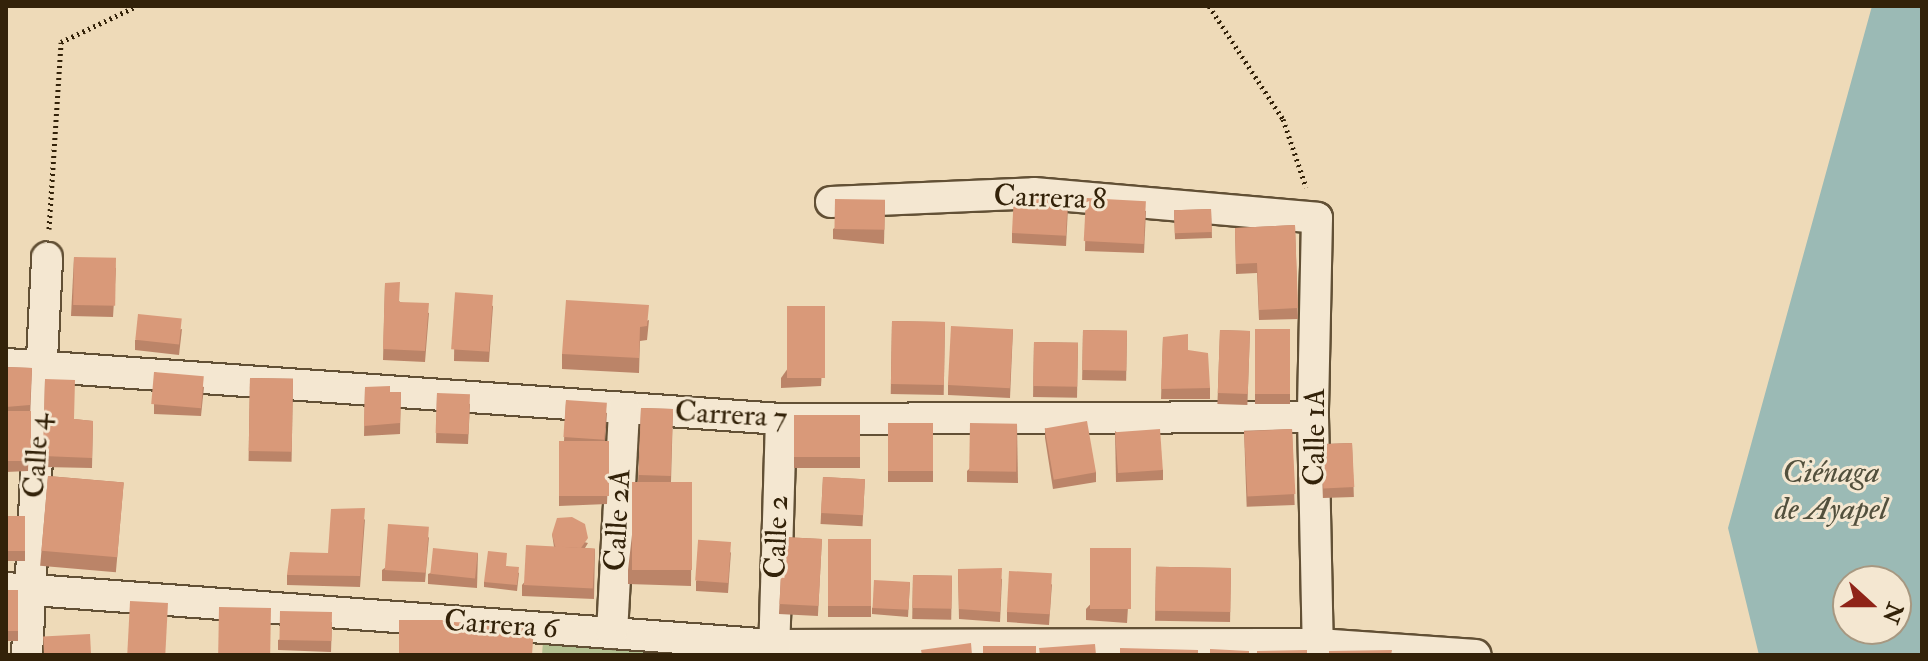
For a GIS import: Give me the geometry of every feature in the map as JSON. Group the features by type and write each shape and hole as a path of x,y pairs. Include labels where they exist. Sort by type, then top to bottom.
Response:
{"street":[{"name":"Carrera 8","path":"831,202 1034,193 1317,218"},
{"name":"Calle 1A","path":"1317,218 1313,417 1318,649"},
{"name":"Calle 4","path":"27,655 18,589 41,367 47,258"},
{"name":"Carrera 7","path":"6,364 781,419 1313,417"},
{"name":"Calle 2A","path":"612,633 624,408"},
{"name":"Calle 2","path":"774,650 781,419"},
{"name":"Carrera 6","path":"18,589 543,641 612,633 774,650 1318,649 1476,655"}],"path":[{"path":"47,258 61,42 137,6"},
{"path":"1209,6 1283,119 1317,218"}],"green space":[{"path":"544,628 774,655 542,655"}],"water":[{"name":"Ciénaga de Ayapel","path":"1872,6 1922,6 1922,655 1759,655 1728,528"}],"building":[{"path":"1014,194 1068,197 1066,236 1012,233"},
{"path":"1086,198 1146,201 1144,244 1084,241"},
{"path":"835,199 885,200 884,230 834,229"},
{"path":"1211,209 1212,232 1175,233 1174,210"},
{"path":"1295,225 1298,308 1259,310 1257,263 1236,264 1235,228"},
{"path":"74,257 116,258 115,306 73,305"},
{"path":"400,282 399,302 429,303 425,351 383,349 385,283"},
{"path":"455,292 493,295 489,352 451,349"},
{"path":"566,300 649,305 647,326 640,327 639,358 562,354"},
{"path":"787,306 825,306 825,378 787,378"},
{"path":"138,314 182,319 179,344 135,340"},
{"path":"892,321 945,322 944,385 891,384"},
{"path":"951,326 1013,329 1010,388 948,385"},
{"path":"1255,329 1290,329 1290,394 1255,394"},
{"path":"1083,330 1127,331 1126,371 1082,370"},
{"path":"1220,330 1250,331 1248,394 1218,393"},
{"path":"1188,334 1188,350 1208,353 1210,388 1161,389 1163,337"},
{"path":"1034,342 1078,343 1077,387 1033,386"},
{"path":"6,367 32,368 30,405 6,407"},
{"path":"154,372 204,376 201,408 151,404"},
{"path":"250,378 293,379 292,452 249,451"},
{"path":"45,379 75,380 74,419 93,421 92,458 43,456"},
{"path":"390,386 390,392 401,392 400,423 364,426 365,387"},
{"path":"437,393 470,394 469,434 436,433"},
{"path":"566,400 607,403 604,440 563,437"},
{"path":"641,408 673,409 671,476 639,475"},
{"path":"6,411 31,411 31,461 6,461"},
{"path":"794,415 860,415 860,457 794,457"},
{"path":"1087,421 1096,472 1054,480 1045,428"},
{"path":"888,423 933,423 933,471 888,471"},
{"path":"970,423 1017,424 1016,472 969,471"},
{"path":"1160,429 1163,470 1118,473 1115,432"},
{"path":"1292,429 1295,494 1247,496 1244,432"},
{"path":"559,441 609,441 609,496 559,496"},
{"path":"1352,443 1354,487 1323,489 1321,445"},
{"path":"48,476 124,483 117,557 41,551"},
{"path":"823,477 865,479 863,515 821,513"},
{"path":"632,482 692,482 692,570 632,570"},
{"path":"365,508 360,576 287,575 290,552 328,553 331,509"},
{"path":"6,516 25,516 25,551 6,551"},
{"path":"572,517 585,524 588,538 581,548 556,547 552,534 557,518"},
{"path":"388,524 429,527 426,573 385,570"},
{"path":"783,537 822,539 818,606 779,604"},
{"path":"828,539 871,539 871,606 828,606"},
{"path":"698,540 731,542 728,583 695,581"},
{"path":"526,545 595,549 593,589 524,585"},
{"path":"433,548 478,553 475,579 430,574"},
{"path":"1090,548 1131,548 1131,609 1090,609"},
{"path":"488,551 507,553 506,566 519,567 517,585 484,582"},
{"path":"1156,567 1231,568 1230,612 1155,611"},
{"path":"1002,568 1000,612 959,609 958,569"},
{"path":"1009,571 1052,573 1050,614 1007,612"},
{"path":"913,575 952,576 951,609 912,608"},
{"path":"874,580 910,582 908,610 873,608"},
{"path":"6,590 18,590 18,631 6,631"},
{"path":"130,601 168,603 165,655 127,653"},
{"path":"219,607 271,608 270,655 218,655"},
{"path":"280,611 332,612 331,641 279,640"},
{"path":"399,620 452,620 452,634 454,622 534,627 532,655 399,655"},
{"path":"90,634 91,655 44,655 43,636"},
{"path":"971,643 972,655 922,655 921,650"},
{"path":"1095,644 1096,655 1040,655 1039,648"},
{"path":"983,646 1036,646 1036,655 983,655"},
{"path":"1120,648 1198,650 1198,655 1120,655"},
{"path":"1210,649 1249,651 1249,655 1210,655"},
{"path":"1307,650 1307,655 1257,655 1257,651"},
{"path":"1392,650 1391,655 1329,655 1329,651"}]}
